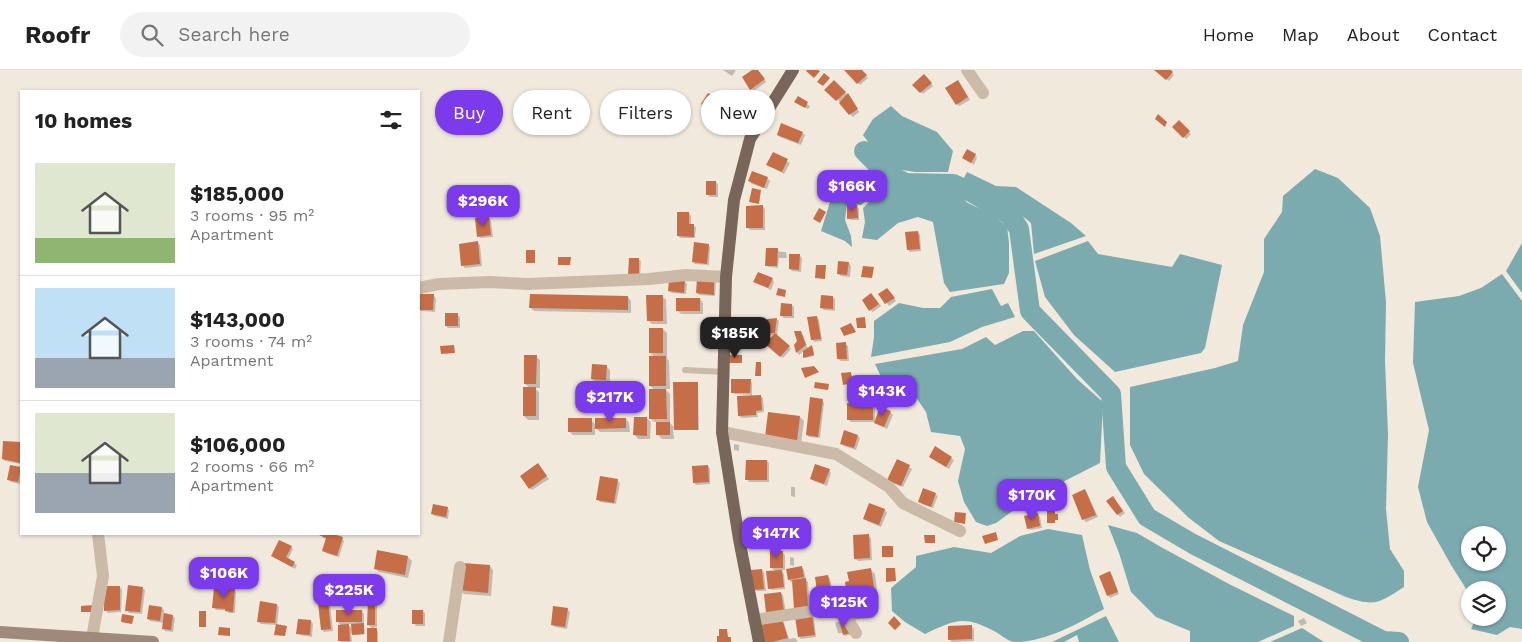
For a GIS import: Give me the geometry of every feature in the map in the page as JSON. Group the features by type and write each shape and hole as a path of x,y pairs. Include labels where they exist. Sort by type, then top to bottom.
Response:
{"main road":[{"path":"759,642 738,539 722,432 726,276 734,200 750,139 793,70"},
{"path":"0,632 153,642"}],"street":[{"path":"967,70 984,93"},
{"path":"420,288 439,284 489,282 528,284 686,275 726,276"},
{"path":"722,432 836,454 890,487 903,503 960,530"},
{"path":"92,638 103,576 98,535"},
{"path":"449,642 460,567"},
{"path":"754,620 840,607 856,633"}],"lane":[{"path":"684,370 723,372"}],"water":[{"path":"891,106 902,116 937,132 953,151 948,172 915,172 896,169 879,157 863,135 873,119"},
{"path":"1315,169 1338,178 1370,208 1380,236 1386,302 1385,361 1388,434 1386,509 1390,549 1404,571 1404,587 1376,602 1364,602 1346,597 1219,541 1189,518 1144,474 1130,445 1130,387 1238,361 1243,325 1264,272 1264,239 1282,212 1283,196"},
{"path":"967,172 996,186 1016,187 1071,223 1086,236 1034,254 1031,223 1009,205 983,193 963,180"},
{"path":"839,176 878,178 879,181 873,195 861,205 847,204 845,220 851,236 852,247 845,241 821,231"},
{"path":"882,182 911,191 953,191 968,203 991,214 1007,226 1009,273 1004,284 950,292 944,283 933,222 918,217 898,223 877,240 862,238 865,222 863,208 875,196"},
{"path":"1088,241 1098,254 1172,267 1180,254 1222,265 1205,348 1201,353 1115,372 1074,335 1045,297 1035,261"},
{"path":"1522,243 1522,293 1506,271"},
{"path":"1502,274 1522,301 1522,629 1510,627 1497,635 1471,629 1472,626 1506,626 1506,581 1461,581 1427,522 1418,487 1429,430 1413,363 1415,302 1459,296 1481,288"},
{"path":"992,289 1001,306 1008,303 1015,317 982,327 950,342 871,357 874,321 899,303 923,308 940,308 951,297"},
{"path":"1023,331 1034,331 1077,379 1103,402 1100,463 1029,499 996,523 987,526 976,522 964,502 958,481 965,449 960,436 931,432 926,412 907,384 885,385 875,364 962,349 986,337 995,345"},
{"path":"1108,525 1137,533 1229,584 1294,616 1294,626 1258,642 1190,642 1190,631 1156,617 1131,592"},
{"path":"1048,529 1082,535 1090,570 1104,609 1049,636 1014,642 983,626 966,621 944,625 925,634 905,622 892,611 891,588 916,567 916,556 954,547 991,553 1020,536"},
{"path":"1106,616 1119,642 1079,642 1077,635 1064,642 1052,642"},
{"path":"1302,628 1324,642 1270,642"}],"building":[{"path":"752,70 758,70 765,79 750,90 742,77"},
{"path":"807,70 818,70 820,71 814,78"},
{"path":"844,70 862,70 867,75 857,84"},
{"path":"1154,70 1171,70 1173,72 1166,80"},
{"path":"824,73 830,78 823,86 817,82"},
{"path":"924,74 932,83 920,93 912,85"},
{"path":"834,80 846,92 836,101 824,90"},
{"path":"958,80 968,97 956,105 945,88"},
{"path":"848,93 858,109 849,115 839,103"},
{"path":"798,96 808,102 805,108 794,102"},
{"path":"1158,114 1167,122 1165,127 1155,119"},
{"path":"1179,120 1190,131 1183,138 1172,127"},
{"path":"781,123 803,132 798,143 777,135"},
{"path":"967,149 976,154 971,163 962,158"},
{"path":"773,152 788,159 782,172 766,165"},
{"path":"752,171 768,177 764,188 748,181"},
{"path":"706,181 716,181 716,195 706,195"},
{"path":"752,188 761,190 759,204 749,202"},
{"path":"763,205 763,228 746,228 746,206"},
{"path":"847,205 857,205 858,218 847,219"},
{"path":"819,208 826,212 820,223 813,219"},
{"path":"677,212 689,212 689,224 694,224 694,237 677,236"},
{"path":"489,217 491,235 477,237 475,218"},
{"path":"918,231 920,249 907,250 905,232"},
{"path":"478,241 480,264 461,266 459,244"},
{"path":"694,242 709,244 707,264 692,262"},
{"path":"766,248 778,248 777,266 765,266"},
{"path":"526,250 535,250 535,263 526,263"},
{"path":"789,254 800,254 799,270 789,269"},
{"path":"558,257 571,257 570,265 558,265"},
{"path":"629,258 639,258 639,276 628,276"},
{"path":"838,261 849,262 847,275 837,274"},
{"path":"816,265 826,265 825,279 815,278"},
{"path":"863,266 874,267 872,278 861,277"},
{"path":"758,272 773,278 768,288 753,282"},
{"path":"669,279 685,280 684,293 668,291"},
{"path":"697,279 714,280 714,295 696,293"},
{"path":"778,288 786,290 785,297 776,295"},
{"path":"887,288 895,298 885,304 878,294"},
{"path":"871,293 879,304 869,311 862,300"},
{"path":"420,294 434,294 433,310 420,310"},
{"path":"530,294 628,296 628,310 529,308"},
{"path":"646,295 663,295 663,321 647,321"},
{"path":"821,295 833,296 833,309 820,308"},
{"path":"676,298 700,298 700,311 676,311"},
{"path":"781,303 792,304 792,316 780,316"},
{"path":"445,313 458,313 458,326 445,326"},
{"path":"817,316 821,339 811,340 807,317"},
{"path":"865,317 866,328 857,328 856,318"},
{"path":"777,318 775,333 763,333 767,319"},
{"path":"851,323 856,332 844,336 840,328"},
{"path":"649,328 663,328 663,353 649,353"},
{"path":"794,331 801,331 806,345 796,353 794,345 797,341"},
{"path":"728,332 741,332 741,343 728,342"},
{"path":"751,333 763,333 762,346 749,345"},
{"path":"775,333 790,346 780,357 765,344"},
{"path":"846,342 847,359 837,359 836,343"},
{"path":"454,345 455,353 441,354 440,346"},
{"path":"812,345 814,355 803,358 803,351"},
{"path":"524,355 537,355 536,384 524,384"},
{"path":"727,355 742,355 742,363 727,363"},
{"path":"649,356 666,356 666,386 649,386"},
{"path":"756,362 761,362 761,376 755,376"},
{"path":"592,364 607,365 606,380 591,379"},
{"path":"814,366 819,372 805,378 801,368"},
{"path":"851,372 853,383 843,385 841,373"},
{"path":"731,379 751,379 750,393 731,393"},
{"path":"673,382 698,382 698,430 674,430"},
{"path":"815,382 829,384 828,390 814,388"},
{"path":"523,387 536,387 536,416 523,416"},
{"path":"649,389 666,389 667,419 649,419"},
{"path":"761,395 762,410 756,411 756,415 738,416 737,396"},
{"path":"810,397 823,399 818,437 806,435"},
{"path":"847,403 873,404 873,420 847,420"},
{"path":"880,407 891,411 884,427 874,423"},
{"path":"768,412 800,416 797,441 765,437"},
{"path":"634,417 647,417 647,436 633,435"},
{"path":"568,418 592,418 592,432 568,432"},
{"path":"595,418 626,418 626,428 595,429"},
{"path":"656,422 670,422 670,435 656,435"},
{"path":"844,430 858,435 854,448 840,444"},
{"path":"3,441 20,442 20,463 2,459"},
{"path":"935,446 952,457 946,467 929,457"},
{"path":"897,459 910,465 901,486 887,480"},
{"path":"746,460 767,460 767,480 745,480"},
{"path":"538,463 547,476 529,489 520,476"},
{"path":"815,464 830,469 824,484 810,479"},
{"path":"10,465 20,467 18,482 7,480"},
{"path":"708,465 709,482 693,483 692,466"},
{"path":"600,476 618,479 614,503 596,500"},
{"path":"923,488 936,493 931,507 918,502"},
{"path":"1085,489 1096,515 1082,520 1072,495"},
{"path":"1113,496 1123,511 1117,515 1106,501"},
{"path":"869,503 885,509 879,525 863,519"},
{"path":"433,504 448,507 446,517 431,514"},
{"path":"1047,511 1055,511 1055,514 1058,514 1058,520 1055,520 1055,523 1047,523"},
{"path":"955,512 966,513 965,524 954,522"},
{"path":"1038,513 1040,526 1027,529 1024,516"},
{"path":"996,532 998,540 985,544 982,536"},
{"path":"869,534 870,558 854,559 853,535"},
{"path":"319,535 343,537 337,556 322,551 326,538"},
{"path":"924,535 935,535 935,543 925,543"},
{"path":"279,540 292,546 286,557 295,562 292,567 271,556"},
{"path":"882,546 893,546 893,557 882,557"},
{"path":"377,550 408,556 405,575 374,569"},
{"path":"770,551 783,551 783,568 770,568"},
{"path":"462,563 490,565 488,593 459,590"},
{"path":"802,566 804,577 788,580 786,569"},
{"path":"871,568 875,594 869,595 871,613 848,617 844,589 846,589 845,582 849,581 847,572"},
{"path":"886,568 895,568 896,581 886,582"},
{"path":"762,569 764,589 753,590 751,570"},
{"path":"782,570 784,587 768,589 766,571"},
{"path":"1110,571 1118,592 1107,596 1099,576"},
{"path":"828,575 831,590 817,592 815,577"},
{"path":"372,576 373,592 354,593 354,577"},
{"path":"806,578 808,608 794,609 792,580"},
{"path":"128,585 143,587 140,612 125,611"},
{"path":"104,586 120,586 120,610 104,611"},
{"path":"214,587 235,588 233,612 212,608"},
{"path":"781,592 784,611 766,613 764,594"},
{"path":"368,599 375,599 375,625 367,625"},
{"path":"260,601 277,604 275,623 257,622"},
{"path":"328,602 331,629 321,630 318,603"},
{"path":"93,605 94,612 81,612 81,606"},
{"path":"149,605 162,607 160,621 147,619"},
{"path":"553,606 568,608 565,627 551,625"},
{"path":"336,610 362,610 362,622 336,622"},
{"path":"412,610 423,610 423,624 412,624"},
{"path":"199,611 206,611 206,627 199,627"},
{"path":"164,613 173,615 171,630 162,629"},
{"path":"122,614 134,616 132,624 121,622"},
{"path":"812,615 815,635 798,637 795,617"},
{"path":"894,616 901,624 895,630 888,623"},
{"path":"298,619 311,620 310,635 296,634"},
{"path":"782,619 788,638 772,642 761,642 757,626"},
{"path":"843,619 851,633 843,635 839,620"},
{"path":"364,623 364,634 352,635 351,624"},
{"path":"276,624 287,626 285,636 274,635"},
{"path":"349,624 350,641 338,641 338,625"},
{"path":"972,625 972,639 948,640 948,626"},
{"path":"219,627 230,628 230,636 218,635"},
{"path":"367,628 377,628 377,642 367,642"},
{"path":"719,629 727,629 731,642 717,642"}],"waterway":[{"path":"864,151 887,174 906,183 953,184 971,192 1010,215 1019,229 1030,311 1111,394 1116,467 1147,517 1193,544 1383,641 1399,642"}]}
